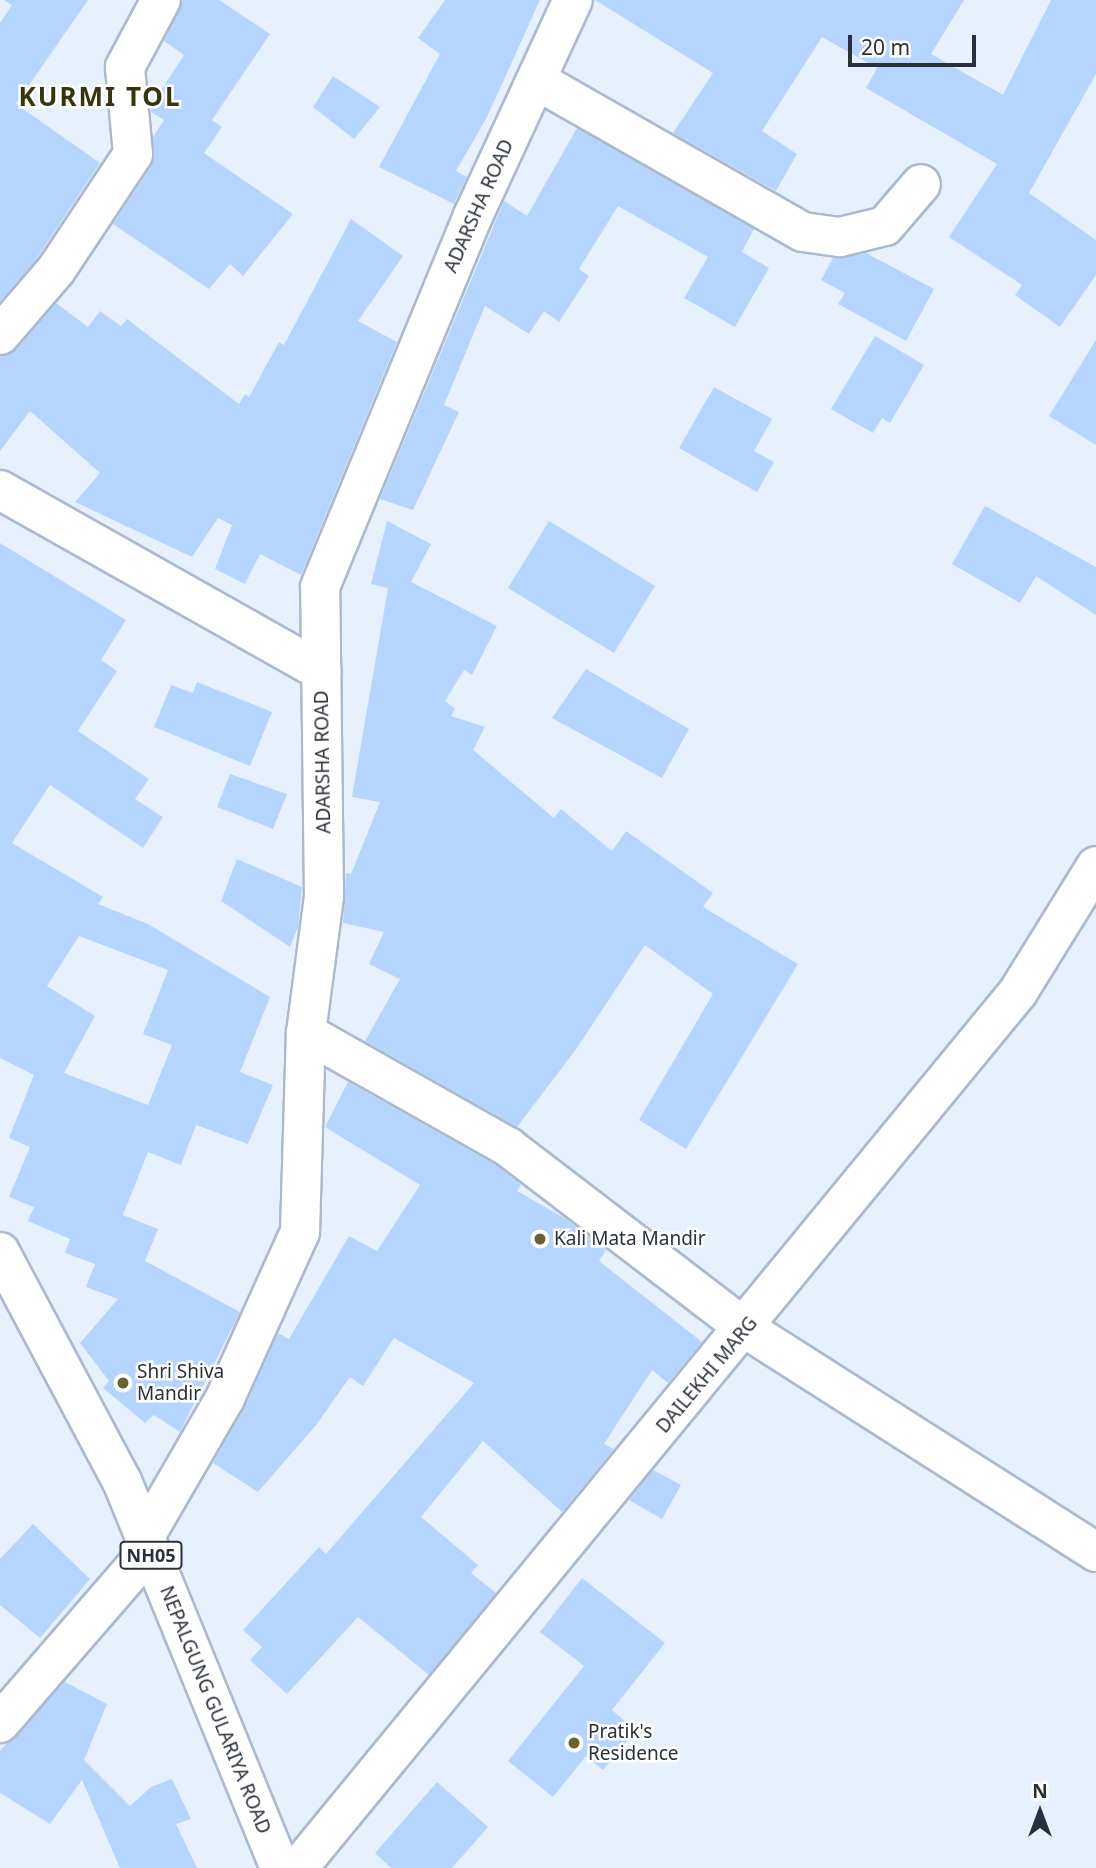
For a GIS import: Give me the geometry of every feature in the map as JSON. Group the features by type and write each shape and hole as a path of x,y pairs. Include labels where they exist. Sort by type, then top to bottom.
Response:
{"street":[{"path":"0,335 56,270 133,155 125,67 161,0"},
{"name":"ADARSHA ROAD","path":"0,1723 147,1545 225,1398 300,1231 306,1032 324,897 320,587 473,216 573,0"},
{"path":"536,80 803,232 840,237 886,226 921,184"},
{"path":"0,490 321,671"},
{"name":"DAILEKHI MARG","path":"298,1868 746,1329 1018,992 1096,866"},
{"path":"306,1032 508,1147 746,1329 1096,1552"},
{"name":"NEPALGUNG GULARIYA ROAD","path":"0,1252 122,1481 280,1868"}],"building":[{"path":"4,0 88,0 16,104 100,163 35,261 0,301 0,23 12,5"},
{"path":"183,0 219,0 270,34 212,120 222,127 204,153 293,214 243,276 230,264 209,289 113,224 152,165 153,137 164,120 151,112 151,106 184,55 164,41"},
{"path":"445,0 540,0 487,117 456,171 467,177 454,204 379,167 440,54 418,38"},
{"path":"595,0 964,0 931,54 1003,95 1051,0 1096,0 1096,74 1029,193 1096,240 1096,275 1060,327 1015,295 1022,285 949,237 997,164 866,88 877,68 822,37 762,131 797,154 776,191 673,133 713,73"},
{"path":"333,76 380,107 354,139 313,107"},
{"path":"577,128 754,229 742,252 769,268 735,327 684,298 708,257 618,206 579,269 589,276 559,322 544,311 529,334 485,306 444,405 459,412 413,510 380,499 504,201 527,216"},
{"path":"351,219 403,256 358,321 397,342 301,575 260,554 245,584 215,569 232,525 218,518 192,557 75,502 100,473 30,411 0,451 0,356 17,349 56,303 88,327 100,311 121,326 127,319 239,404 245,394 249,397 279,342 284,345"},
{"path":"866,253 934,289 906,341 838,304 845,293 821,280 833,258"},
{"path":"875,336 924,365 890,423 882,418 873,433 831,409"},
{"path":"1096,340 1096,445 1049,416"},
{"path":"714,387 772,419 754,451 774,462 757,492 679,448"},
{"path":"985,506 1096,567 1096,615 1036,576 1020,603 952,564"},
{"path":"387,521 431,544 411,582 497,626 472,675 464,670 445,701 455,709 451,716 485,727 473,750 554,818 561,809 612,851 626,831 713,893 703,907 798,964 686,1149 639,1120 713,994 645,945 577,1048 517,1127 365,1041 400,979 369,964 384,932 343,923 346,873 351,874 380,802 352,797 388,588 371,584"},
{"path":"549,521 655,586 614,653 508,588"},
{"path":"0,543 126,620 101,660 117,671 78,731 149,779 135,799 163,817 143,848 50,785 12,843 103,897 98,904 148,924 270,997 240,1072 273,1085 248,1144 196,1125 181,1165 148,1152 123,1215 158,1229 145,1261 240,1312 180,1432 154,1415 145,1423 103,1388 109,1381 80,1343 118,1299 86,1287 95,1264 65,1253 70,1239 28,1221 34,1207 9,1197 30,1147 9,1138 34,1075 0,1058","holes":["79,936 168,970 143,1034 172,1045 148,1105 64,1073 95,1016 47,986"]},
{"path":"586,669 689,729 662,778 552,718"},
{"path":"197,682 272,712 250,766 154,727 171,685 193,693"},
{"path":"230,774 287,794 273,829 217,807"},
{"path":"237,859 302,887 298,927 290,947 221,901"},
{"path":"348,1082 496,1165 521,1185 517,1191 566,1219 606,1250 599,1261 702,1342 668,1383 652,1370 604,1444 614,1449 562,1512 483,1441 421,1517 478,1565 471,1573 496,1593 429,1675 358,1617 287,1694 250,1660 262,1647 243,1630 319,1547 326,1554 474,1383 394,1338 363,1386 350,1377 317,1424 258,1492 213,1463 245,1407 278,1333 289,1339 349,1236 377,1251 420,1185 325,1127"},
{"path":"653,1470 681,1485 662,1519 629,1500"},
{"path":"33,1524 90,1579 40,1638 0,1605 0,1559"},
{"path":"582,1578 665,1643 612,1710 636,1730 603,1770 586,1756 553,1797 508,1761 584,1666 540,1632"},
{"path":"65,1682 107,1704 84,1760 130,1806 151,1787 172,1779 191,1819 176,1824 197,1868 120,1868 82,1780 50,1824 0,1793 0,1751"},
{"path":"437,1782 488,1827 452,1868 391,1868 375,1853"}],"place":[{"name":"Kali Mata Mandir","path":"540,1239"},
{"name":"Shri Shiva Mandir","path":"123,1383"},
{"name":"Pratik's Residence","path":"574,1743"}],"district":[{"name":"KURMI TOL","path":"100,97"}]}
